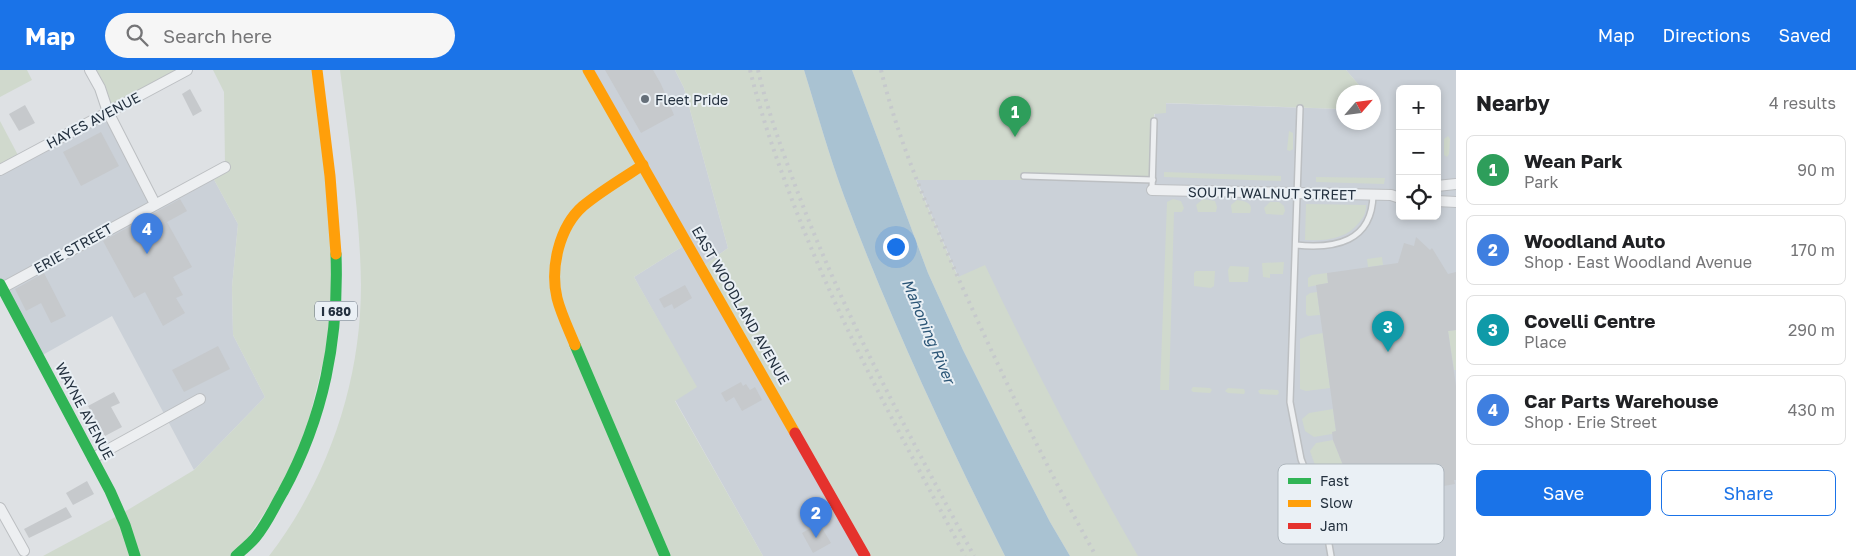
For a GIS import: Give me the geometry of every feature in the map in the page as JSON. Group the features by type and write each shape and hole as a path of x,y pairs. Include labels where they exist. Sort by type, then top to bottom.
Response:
{"main road":[{"name":"I 680","path":"236,556 256,537 299,460 317,416 332,356 337,305 335,236 316,70"},
{"name":"EAST WOODLAND AVENUE","path":"588,70 865,556"},
{"path":"643,165 582,207 574,216 567,227 556,256 555,283 560,306 574,343 665,556"},
{"name":"WAYNE AVENUE","path":"1,287 110,491 130,537 135,556"}],"street":[{"path":"90,70 100,88 108,112 155,204"},
{"name":"HAYES AVENUE","path":"0,170 187,70"},
{"name":"ERIE STREET","path":"1,287 225,167"},
{"path":"1441,186 1456,184"},
{"name":"SOUTH WALNUT STREET","path":"1153,185 1298,193 1396,195"},
{"path":"1441,201 1456,202"},
{"path":"93,458 200,399"},
{"path":"0,508 24,551"}],"lane":[{"path":"1300,108 1290,402 1303,464"},
{"path":"1024,176 1153,185 1154,121"},
{"path":"1296,245 1326,247 1350,240 1366,225 1372,214 1373,195"}],"shaded area":[{"path":"0,70 27,70 32,80 0,97"},
{"path":"90,70 187,70 108,112"},
{"path":"213,70 317,70 337,305 299,460 236,556 43,556 121,514 194,470 265,397 233,335 232,287 238,224 211,174 225,166 224,92"},
{"path":"340,70 588,70 688,243 634,277 697,387 675,401 763,556 269,556 290,526 324,462 337,428 355,358 361,285 359,231"},
{"path":"588,70 675,70 684,88 728,248 702,267 865,556 763,556 675,400 696,387 634,277 688,243"},
{"path":"675,70 804,70 839,181 880,288 940,423 1005,556 865,556 702,267 728,248 684,88"},
{"path":"852,70 1346,70 1359,85 1336,85 1336,109 1166,103 1166,113 1154,114 1153,180 1023,177 1023,180 916,180 958,277 985,265 1058,412 1138,556 1070,556 1050,522 1009,442 963,350 928,273"},
{"path":"1346,70 1456,70 1456,556 1096,556 970,304 916,179 1023,180 1024,176 1153,180 1155,103 1336,109 1336,130 1381,130 1381,85 1359,85"},
{"path":"108,112 155,203 211,174 238,224 232,287 233,335 265,397 194,470 112,316 39,357 0,289 0,170"},
{"path":"0,121 20,159 0,170"},
{"path":"1289,131 1293,133 1293,149 1290,151 1287,150"},
{"path":"1448,136 1450,139 1447,157 1444,155 1444,139"},
{"path":"1164,172 1281,176 1281,181 1164,177"},
{"path":"1316,177 1385,178 1384,184 1316,182"},
{"path":"1173,199 1181,201 1184,208 1182,212 1174,212 1169,390 1160,390 1167,202"},
{"path":"1203,199 1215,201 1216,212 1198,212 1196,205"},
{"path":"1237,200 1250,205 1250,213 1232,213 1231,205"},
{"path":"1270,202 1279,202 1284,206 1285,211 1283,215 1266,214 1264,208"},
{"path":"1306,204 1366,205 1366,207 1361,220 1343,235 1329,239 1305,240"},
{"path":"1382,257 1383,265 1368,267 1367,259"},
{"path":"1284,262 1283,274 1270,274 1270,278 1263,277 1262,263"},
{"path":"1230,266 1249,267 1248,282 1229,282 1228,270"},
{"path":"1196,271 1215,271 1214,286 1211,288 1194,286 1194,273"},
{"path":"1327,273 1328,283 1308,287 1308,278 1312,275"},
{"path":"1317,292 1320,315 1308,316 1306,314 1306,296"},
{"path":"1456,330 1456,370 1454,370 1448,331"},
{"path":"1323,333 1330,388 1306,391 1300,389 1300,339"},
{"path":"1193,387 1210,388 1212,390 1210,393 1193,392 1191,390"},
{"path":"1228,388 1244,389 1245,392 1244,394 1228,393 1225,391"},
{"path":"1261,389 1278,390 1279,393 1277,395 1260,394 1258,391"},
{"path":"1333,409 1336,431 1332,434 1314,437 1305,431 1302,419 1309,413"},
{"path":"1333,440 1343,464 1315,464 1310,451 1316,443"}],"water":[{"name":"Mahoning River","path":"804,70 852,70 928,273 963,350 1009,442 1050,522 1070,556 1005,556 940,423 880,288 839,181"}],"building":[{"name":"Fleet Pride","path":"605,70 653,70 674,115 641,133"},
{"path":"190,89 202,111 193,116 182,94"},
{"path":"25,105 35,123 19,131 9,114"},
{"path":"101,132 119,166 81,186 63,152"},
{"path":"180,199 187,211 167,222 192,267 173,277 183,295 176,298 185,313 163,326 145,292 134,298 103,241"},
{"path":"1416,237 1430,250 1432,248 1448,274 1456,272 1456,330 1448,331 1456,386 1456,480 1454,480 1455,484 1444,486 1444,464 1343,464 1333,440 1332,432 1336,431 1316,285 1328,283 1327,273 1398,263 1404,243 1414,246"},
{"path":"44,273 66,316 51,323 41,303 26,311 15,289"},
{"path":"685,285 692,298 674,309 672,304 664,308 659,299"},
{"path":"218,346 230,369 184,392 172,370"},
{"path":"741,382 743,386 746,384 750,390 755,387 762,400 742,411 734,397 726,402 721,393"},
{"path":"114,392 120,403 111,407 122,427 105,436 88,406"},
{"path":"87,481 94,494 73,505 66,493"},
{"path":"66,507 72,517 29,538 24,529"},
{"path":"819,523 831,543 813,553 802,533"}],"railway":[{"path":"750,70 777,160 806,237 826,283 870,376 965,556"},
{"path":"758,70 770,114 795,185 834,280 878,374 974,556"},
{"path":"881,70 888,98 906,151 960,282 1025,421 1096,556"}],"traffic: fast":[{"path":"236,556 255,538 267,521 297,464 319,406 326,377 335,316 336,254"},
{"path":"0,284 110,491 125,525 135,556"},
{"path":"575,345 665,556"}],"traffic: slow":[{"path":"317,70 330,176 336,254"},
{"path":"588,70 795,433"},
{"path":"575,345 561,310 555,286 556,261 562,236 583,206 643,165"}],"traffic: jam":[{"path":"795,433 865,556"}],"place":[{"name":"Fleet Pride","path":"645,99"},
{"name":"Wean Park","path":"1015,137"},
{"name":"Car Parts Warehouse","path":"147,254"},
{"name":"Covelli Centre","path":"1388,352"},
{"name":"Woodland Auto","path":"816,538"}]}
